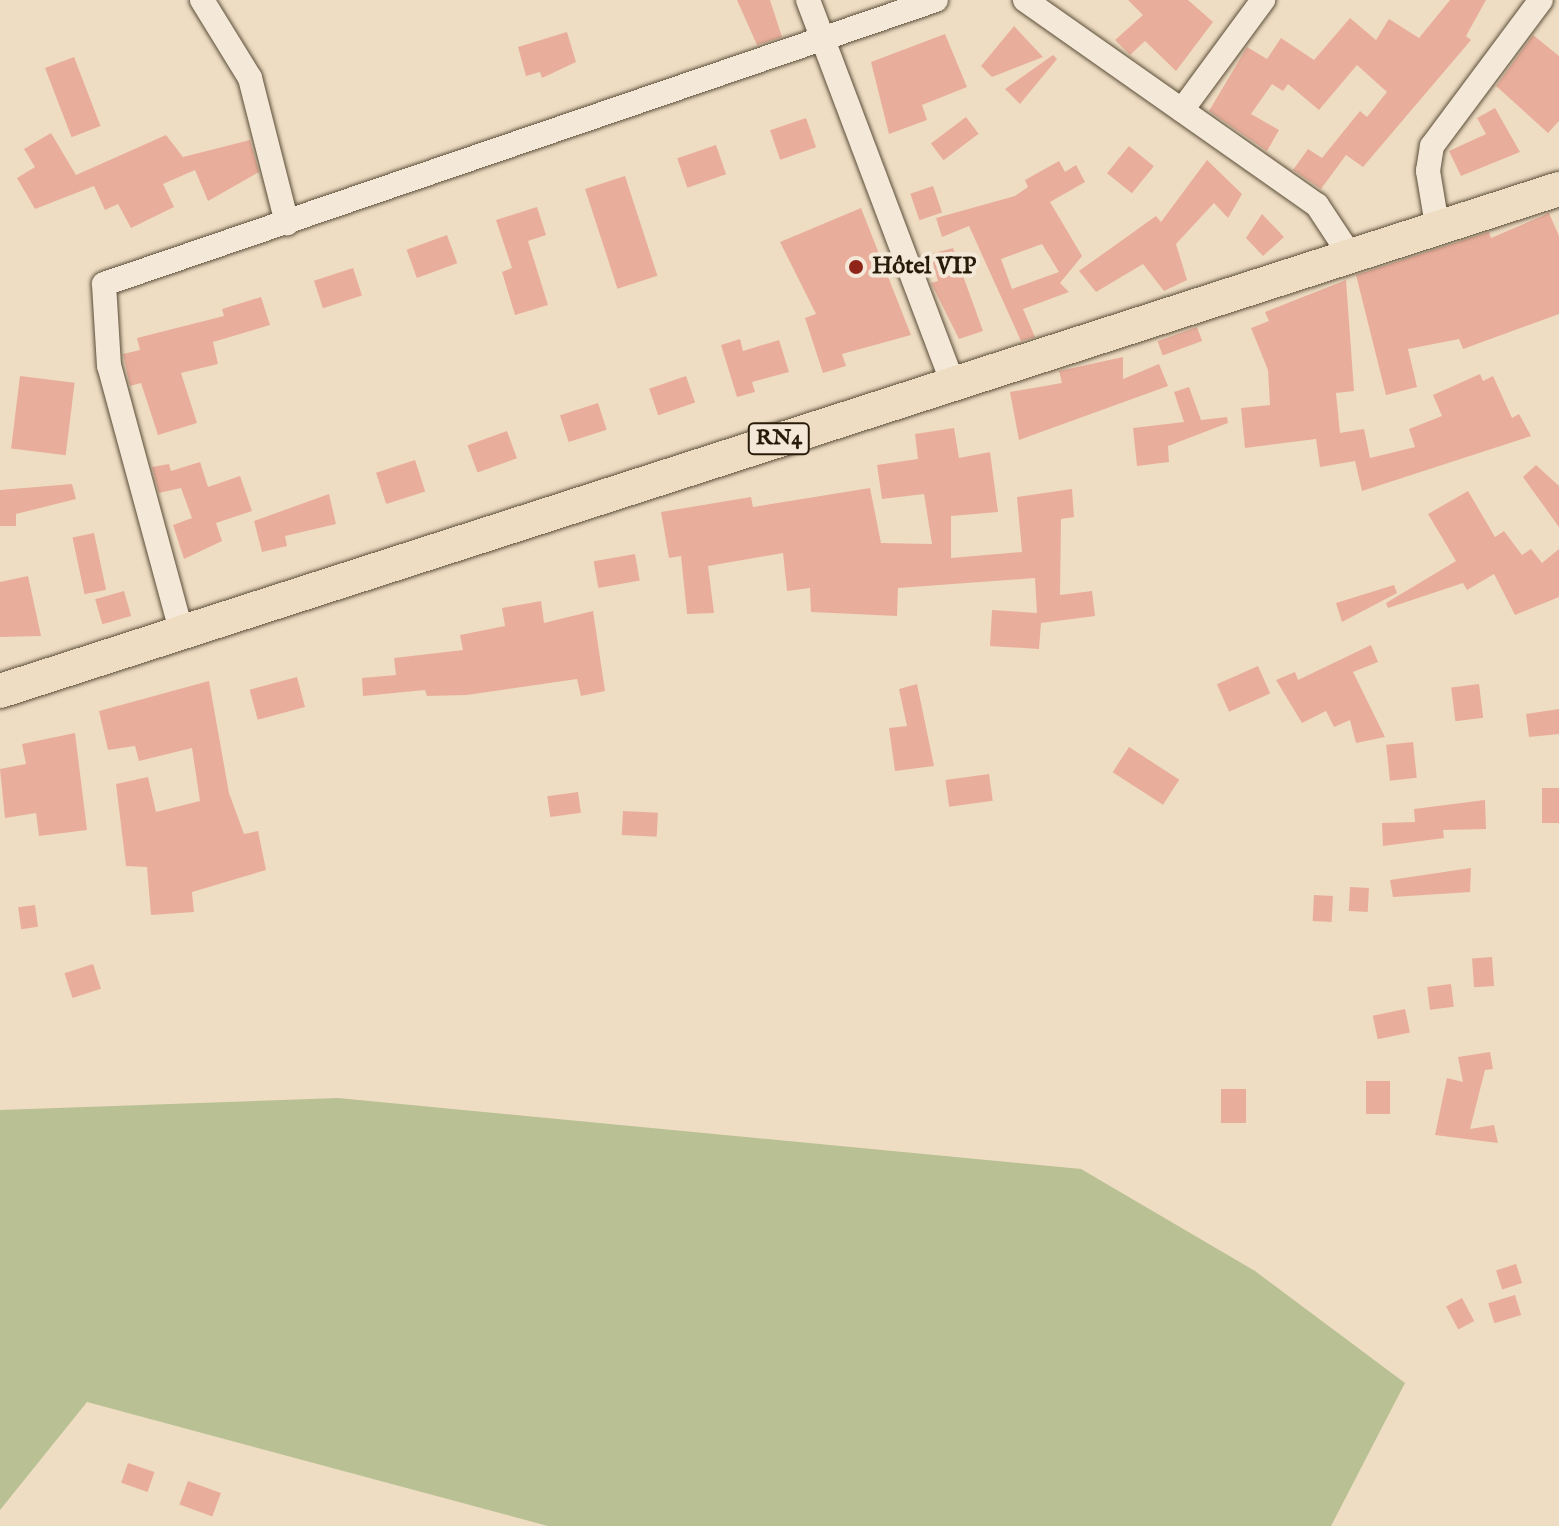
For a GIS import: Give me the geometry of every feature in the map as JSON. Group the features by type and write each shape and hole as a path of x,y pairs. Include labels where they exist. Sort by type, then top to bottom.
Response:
{"highway":[{"name":"RN4","path":"0,691 952,382 1438,231 1559,189"}],"street":[{"path":"202,0 250,78 287,223"},
{"path":"808,0 821,44 952,382"},
{"path":"182,634 109,366 104,284 821,44 936,0"},
{"path":"1025,0 1317,205 1352,258"},
{"path":"1182,110 1263,0"},
{"path":"1438,231 1428,171 1432,146 1541,0"}],"green space":[{"path":"338,1098 1081,1169 1255,1271 1405,1383 1331,1526 548,1526 87,1402 0,1510 0,1110"}],"building":[{"path":"737,0 770,0 782,37 757,45"},
{"path":"1128,0 1188,0 1213,22 1176,71 1145,41 1130,55 1115,40 1143,15"},
{"path":"1450,0 1486,0 1466,36 1471,40 1363,167 1346,155 1321,189 1293,170 1308,149 1322,158 1360,111 1367,117 1387,92 1357,65 1319,110 1288,84 1283,91 1272,84 1251,114 1279,130 1267,151 1209,111 1247,47 1267,59 1281,38 1314,60 1350,18 1376,40 1389,19 1419,38"},
{"path":"1014,26 1043,57 992,77 981,66"},
{"path":"567,32 576,62 542,78 540,72 526,76 518,47"},
{"path":"945,34 967,87 922,105 927,120 889,134 871,62"},
{"path":"1533,35 1559,56 1559,121 1548,133 1496,86"},
{"path":"1053,55 1057,59 1020,104 1005,89"},
{"path":"74,57 101,126 72,137 45,68"},
{"path":"1495,108 1520,152 1461,176 1449,151 1486,134 1477,118"},
{"path":"966,117 979,134 943,160 931,143"},
{"path":"806,118 816,147 780,160 770,130"},
{"path":"51,133 76,175 166,135 183,157 250,140 259,172 208,201 195,170 163,184 174,207 131,228 118,204 105,210 94,186 35,209 17,178 35,167 24,149"},
{"path":"716,145 726,174 687,188 677,158"},
{"path":"1129,146 1154,166 1132,193 1107,173"},
{"path":"1207,160 1242,194 1228,218 1214,203 1176,244 1187,280 1164,291 1143,264 1096,292 1079,271 1156,216 1161,222"},
{"path":"1059,161 1065,172 1076,165 1085,182 1050,202 1082,256 1060,283 1069,292 1023,309 1035,337 1021,341 969,226 942,237 936,218 1015,196 1028,187 1025,180","holes":["1042,244 1059,272 1012,289 1001,259"]},
{"path":"625,176 657,276 618,289 585,189"},
{"path":"933,186 942,212 919,220 910,194"},
{"path":"537,207 546,235 528,241 548,305 515,315 502,272 512,268 496,220"},
{"path":"861,208 911,335 842,354 846,366 823,373 805,318 816,314 780,242"},
{"path":"1549,213 1559,236 1559,314 1463,349 1459,339 1408,349 1417,387 1386,395 1356,275 1489,232 1491,238"},
{"path":"1262,214 1284,237 1263,256 1246,238"},
{"path":"447,235 457,263 417,278 407,250"},
{"path":"953,248 983,331 959,339 931,283 938,281 930,254"},
{"path":"353,268 362,296 323,308 314,281"},
{"path":"1346,280 1354,391 1336,393 1340,433 1364,429 1370,458 1415,447 1409,429 1442,416 1433,395 1480,374 1483,381 1493,376 1512,418 1519,414 1531,436 1362,491 1355,461 1320,467 1316,439 1245,448 1241,408 1270,405 1268,370 1251,328 1269,321 1265,312"},
{"path":"261,297 270,325 213,342 218,364 181,373 197,423 158,435 141,383 130,386 123,354 140,350 137,338 224,316 222,309"},
{"path":"1197,327 1202,341 1163,355 1158,341"},
{"path":"740,339 743,351 779,340 789,372 752,382 755,392 737,397 721,345"},
{"path":"1123,357 1123,379 1159,364 1168,386 1019,440 1010,392 1062,383 1059,371"},
{"path":"20,376 75,383 66,455 11,448"},
{"path":"686,376 695,402 658,415 649,389"},
{"path":"1189,387 1201,420 1227,417 1228,423 1168,446 1169,462 1137,466 1133,428 1184,422 1174,392"},
{"path":"598,403 607,430 569,442 560,415"},
{"path":"954,428 959,458 990,452 998,512 951,516 951,558 1022,552 1017,497 1072,489 1074,517 1061,519 1060,595 1092,591 1095,616 1041,623 1039,649 990,646 992,610 1037,613 1035,578 898,588 897,616 811,612 810,588 787,591 783,553 708,566 714,613 687,614 681,556 669,558 661,512 751,497 753,507 870,488 881,543 932,544 924,494 882,499 877,465 918,459 915,434"},
{"path":"507,431 517,458 477,473 468,445"},
{"path":"415,460 425,491 386,504 376,473"},
{"path":"200,462 208,487 240,476 252,511 216,523 222,541 184,559 173,525 192,518 181,488 159,493 152,467 169,464 171,471"},
{"path":"1536,465 1559,486 1559,527 1523,477"},
{"path":"72,484 76,499 16,514 16,526 0,526 0,490"},
{"path":"1468,491 1495,537 1504,531 1522,555 1531,549 1542,563 1559,549 1559,597 1515,615 1494,574 1467,590 1463,583 1388,608 1386,603 1456,561 1428,514"},
{"path":"329,494 336,524 285,536 287,546 262,552 254,521"},
{"path":"94,533 106,590 85,594 72,538"},
{"path":"635,554 640,581 598,588 594,561"},
{"path":"28,576 41,636 0,637 0,582"},
{"path":"1394,585 1397,593 1342,622 1336,603"},
{"path":"124,591 131,616 102,624 95,599"},
{"path":"541,601 544,623 593,611 605,691 581,696 577,679 467,695 427,696 425,690 363,696 362,678 396,675 394,658 463,650 460,635 505,626 502,608"},
{"path":"1371,645 1378,662 1353,672 1385,737 1356,743 1350,720 1334,727 1326,711 1302,723 1276,680 1295,672 1298,680"},
{"path":"1258,666 1270,693 1229,712 1217,684"},
{"path":"297,677 305,707 258,720 250,690"},
{"path":"209,681 229,793 244,834 258,831 266,870 192,892 194,912 151,915 147,867 126,866 116,784 148,777 156,812 200,801 192,748 139,761 135,746 108,750 99,711"},
{"path":"917,684 934,766 895,771 889,728 907,726 899,689"},
{"path":"1479,684 1483,718 1455,721 1451,687"},
{"path":"1559,709 1559,734 1529,737 1526,714"},
{"path":"75,733 87,830 39,836 36,813 5,818 0,769 26,764 22,744"},
{"path":"1413,742 1417,778 1390,781 1386,745"},
{"path":"1129,747 1179,780 1163,805 1113,772"},
{"path":"989,774 993,801 949,807 945,780"},
{"path":"1542,788 1559,788 1559,823 1542,823"},
{"path":"578,792 581,813 550,817 547,796"},
{"path":"1485,800 1486,829 1443,830 1444,838 1383,846 1382,823 1415,822 1414,809"},
{"path":"623,811 658,813 657,837 622,835"},
{"path":"1471,868 1470,892 1393,897 1390,880"},
{"path":"1350,887 1369,888 1368,912 1349,911"},
{"path":"1314,895 1333,896 1332,922 1313,921"},
{"path":"35,905 38,927 21,929 18,907"},
{"path":"1492,957 1494,986 1474,987 1472,958"},
{"path":"93,964 101,989 73,998 64,973"},
{"path":"1451,984 1454,1007 1430,1010 1427,987"},
{"path":"1405,1009 1410,1032 1378,1039 1373,1016"},
{"path":"1490,1052 1493,1069 1485,1070 1470,1129 1494,1125 1498,1143 1435,1135 1447,1078 1463,1082 1458,1057"},
{"path":"1366,1081 1390,1081 1390,1114 1366,1114"},
{"path":"1221,1089 1246,1089 1246,1123 1221,1123"},
{"path":"1516,1264 1522,1283 1502,1290 1496,1270"},
{"path":"1515,1295 1521,1315 1494,1323 1488,1303"},
{"path":"1462,1298 1474,1321 1458,1329 1446,1306"},
{"path":"128,1463 154,1472 148,1492 121,1483"},
{"path":"188,1481 221,1493 212,1516 179,1504"}],"place":[{"name":"Hôtel VIP","path":"856,267"}]}
